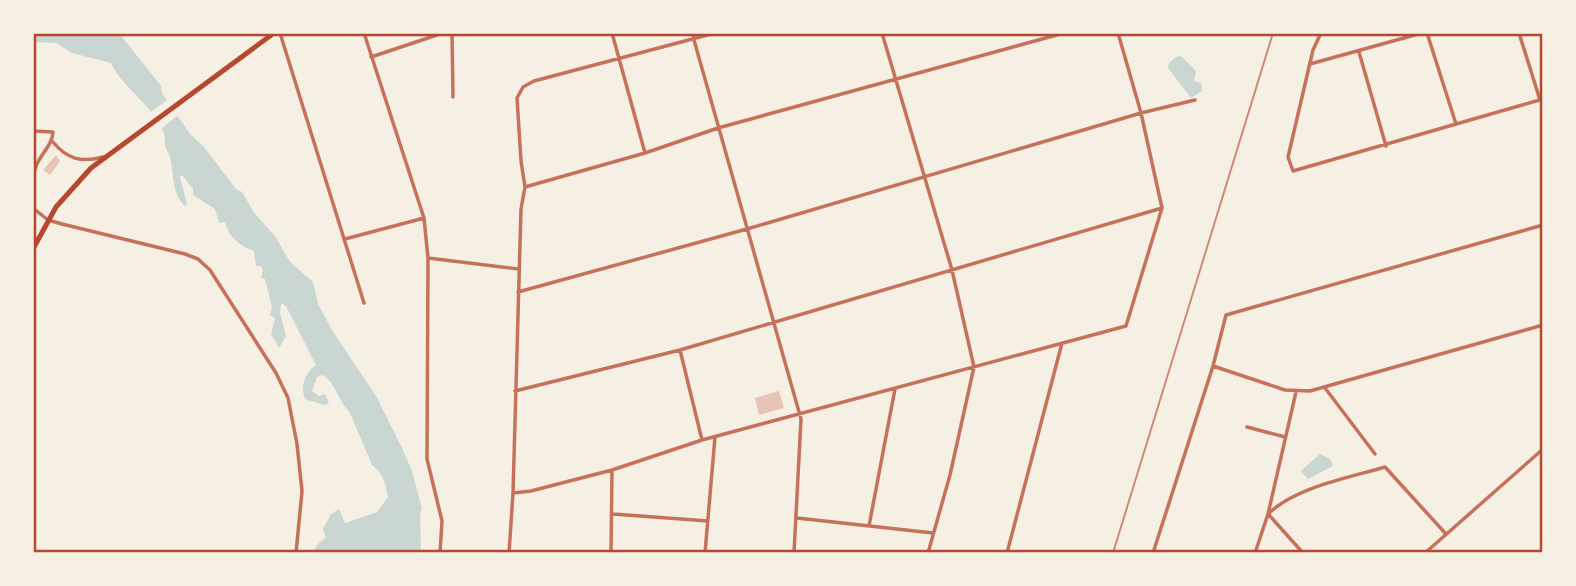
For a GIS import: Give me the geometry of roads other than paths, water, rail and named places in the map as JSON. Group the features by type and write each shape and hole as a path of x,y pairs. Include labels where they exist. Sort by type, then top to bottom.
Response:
{"main road":[{"path":"33,249 48,220 78,181 106,156 277,33"}],"street":[{"path":"277,33 364,303"},
{"path":"364,33 424,218 428,258 427,459 442,521 440,553"},
{"path":"371,57 443,33"},
{"path":"452,33 453,97"},
{"path":"612,33 645,153"},
{"path":"692,33 800,412 794,553"},
{"path":"509,553 521,209 525,187 517,98 523,87 534,80 715,33"},
{"path":"882,33 952,270 974,367 950,475 928,553"},
{"path":"525,187 645,153 718,128 1064,33"},
{"path":"513,494 612,470 702,440 800,412 1126,326 1162,208 1141,113 1118,33"},
{"path":"1321,33 1313,50 1288,158 1293,172 1541,100 1519,33"},
{"path":"1310,64 1422,33"},
{"path":"1427,33 1456,124"},
{"path":"1359,52 1386,146"},
{"path":"519,292 926,178 1141,113 1195,100"},
{"path":"33,131 53,132 52,142 37,162 33,178"},
{"path":"52,142 77,160 106,156"},
{"path":"33,208 48,220 186,254 198,259 210,270 276,373 288,398 302,491 296,553"},
{"path":"515,391 680,350 1162,208"},
{"path":"345,239 424,218"},
{"path":"1153,553 1213,366 1226,315 1543,225"},
{"path":"428,258 520,269"},
{"path":"1213,366 1297,392 1325,388 1543,325"},
{"path":"1007,553 1062,344"},
{"path":"680,350 702,440"},
{"path":"1325,388 1375,454"},
{"path":"869,526 895,389"},
{"path":"1255,553 1268,514 1297,392"},
{"path":"1247,427 1286,437"},
{"path":"705,553 715,437"},
{"path":"1425,553 1543,449"},
{"path":"1268,514 1277,504 1301,493 1385,467 1446,534"},
{"path":"611,553 612,470"},
{"path":"613,514 708,521"},
{"path":"1268,514 1303,553"},
{"path":"797,518 933,533"}],"railway":[{"path":"1113,553 1273,33"}]}
